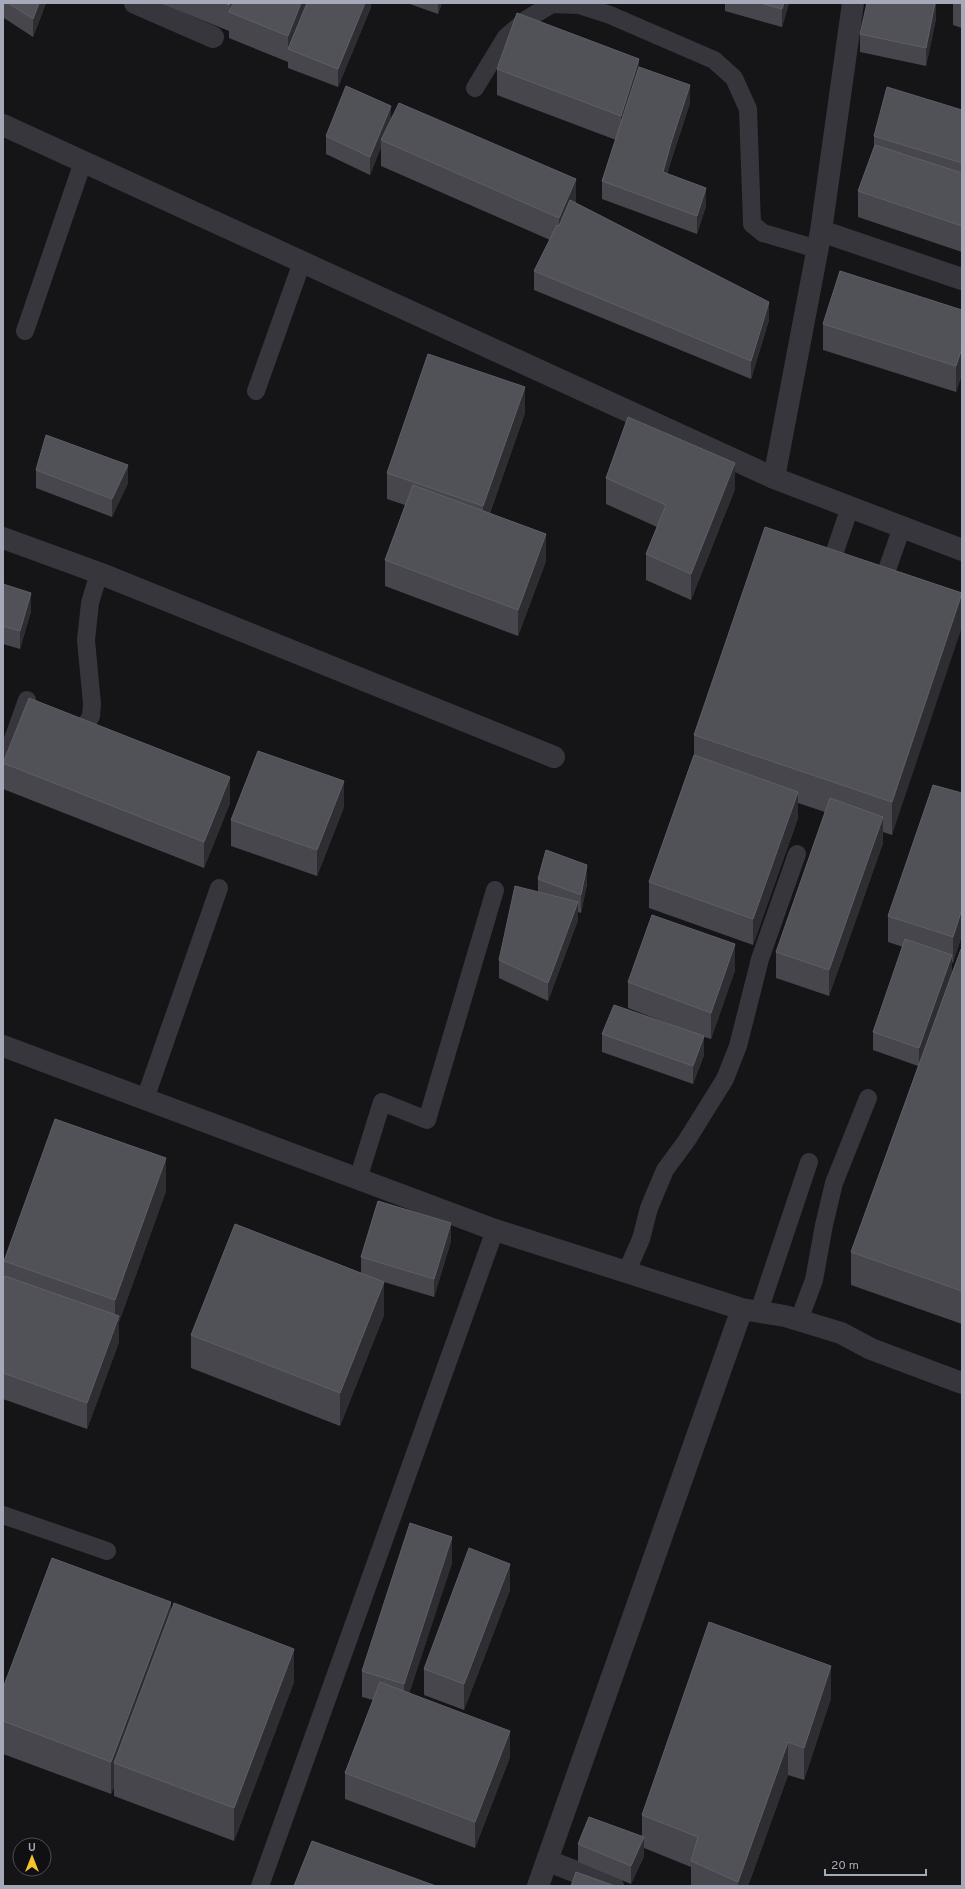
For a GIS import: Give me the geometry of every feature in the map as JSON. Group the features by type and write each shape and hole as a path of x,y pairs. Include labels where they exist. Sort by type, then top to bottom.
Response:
{"street":[{"path":"135,3 213,37"},
{"path":"774,478 819,240 853,3"},
{"path":"3,125 774,478 962,550"},
{"path":"819,240 962,279"},
{"path":"3,538 99,573 554,757"},
{"path":"3,1046 495,1230 626,1273 750,1310 799,1320 841,1333 871,1348 962,1383"},
{"path":"538,1886 750,1310"},
{"path":"548,1861 613,1886"}],"lane":[{"path":"476,88 506,37 527,19 552,4 579,5 610,15 714,60 734,78 748,109 752,224 763,233 819,240"},
{"path":"25,331 84,162"},
{"path":"256,391 302,262"},
{"path":"809,558 837,568 850,507"},
{"path":"881,583 902,527"},
{"path":"81,733 91,716 92,704 86,640 90,603 99,573"},
{"path":"3,767 27,700"},
{"path":"626,1273 641,1239 649,1208 665,1170 687,1140 725,1079 738,1046 760,959 797,854"},
{"path":"145,1099 219,888"},
{"path":"358,1179 382,1102 427,1120 495,890"},
{"path":"799,1320 814,1280 824,1225 834,1183 868,1098"},
{"path":"750,1310 809,1162"},
{"path":"260,1886 495,1230"},
{"path":"3,1515 107,1551"}],"building":[{"path":"8,3 39,3 33,19"},
{"path":"233,3 301,3 288,36 229,12"},
{"path":"307,3 365,3 338,69 288,49"},
{"path":"761,3 784,3 782,9"},
{"path":"867,3 935,3 926,48 860,34"},
{"path":"517,13 639,59 621,116 497,69"},
{"path":"639,67 690,85 663,172 706,188 697,216 602,181"},
{"path":"346,86 391,106 370,157 326,136"},
{"path":"887,87 962,110 962,163 874,136"},
{"path":"399,103 576,179 559,218 381,140"},
{"path":"875,145 962,173 962,226 858,191"},
{"path":"570,200 769,302 751,361 534,271 557,225 559,226"},
{"path":"840,271 962,310 962,348 956,366 823,324"},
{"path":"428,354 525,387 483,506 387,473"},
{"path":"628,417 735,463 691,574 646,554 666,505 606,478"},
{"path":"46,435 128,465 112,499 36,470"},
{"path":"413,485 546,534 518,610 385,560"},
{"path":"765,527 962,593 892,802 694,735"},
{"path":"3,584 31,593 20,631 3,626"},
{"path":"29,698 230,777 204,842 3,763"},
{"path":"258,751 344,781 317,850 231,820"},
{"path":"694,755 798,792 753,919 649,882"},
{"path":"933,785 962,793 962,909 953,937 888,916"},
{"path":"830,798 883,817 829,970 776,952"},
{"path":"546,850 587,865 581,895 538,879"},
{"path":"515,886 578,902 548,983 499,960"},
{"path":"652,915 735,944 711,1013 628,982"},
{"path":"905,939 952,955 919,1048 873,1032"},
{"path":"962,949 962,1291 851,1252"},
{"path":"614,1005 704,1036 693,1066 602,1034"},
{"path":"55,1119 166,1158 115,1300 4,1261"},
{"path":"378,1201 451,1223 434,1279 361,1257"},
{"path":"235,1224 384,1282 340,1393 191,1335"},
{"path":"5,1276 119,1316 87,1403 3,1373 3,1282"},
{"path":"410,1523 452,1537 404,1684 362,1671"},
{"path":"469,1548 510,1564 464,1684 424,1669"},
{"path":"52,1558 171,1602 111,1762 3,1721 3,1688"},
{"path":"174,1603 294,1649 234,1808 114,1763"},
{"path":"709,1622 831,1666 804,1748 788,1742 738,1882 691,1861 698,1837 642,1815"},
{"path":"380,1682 510,1731 475,1822 345,1773"},
{"path":"589,1817 644,1837 631,1866 578,1844"},
{"path":"312,1841 436,1886 294,1886"},
{"path":"576,1872 615,1886 571,1886"}]}
